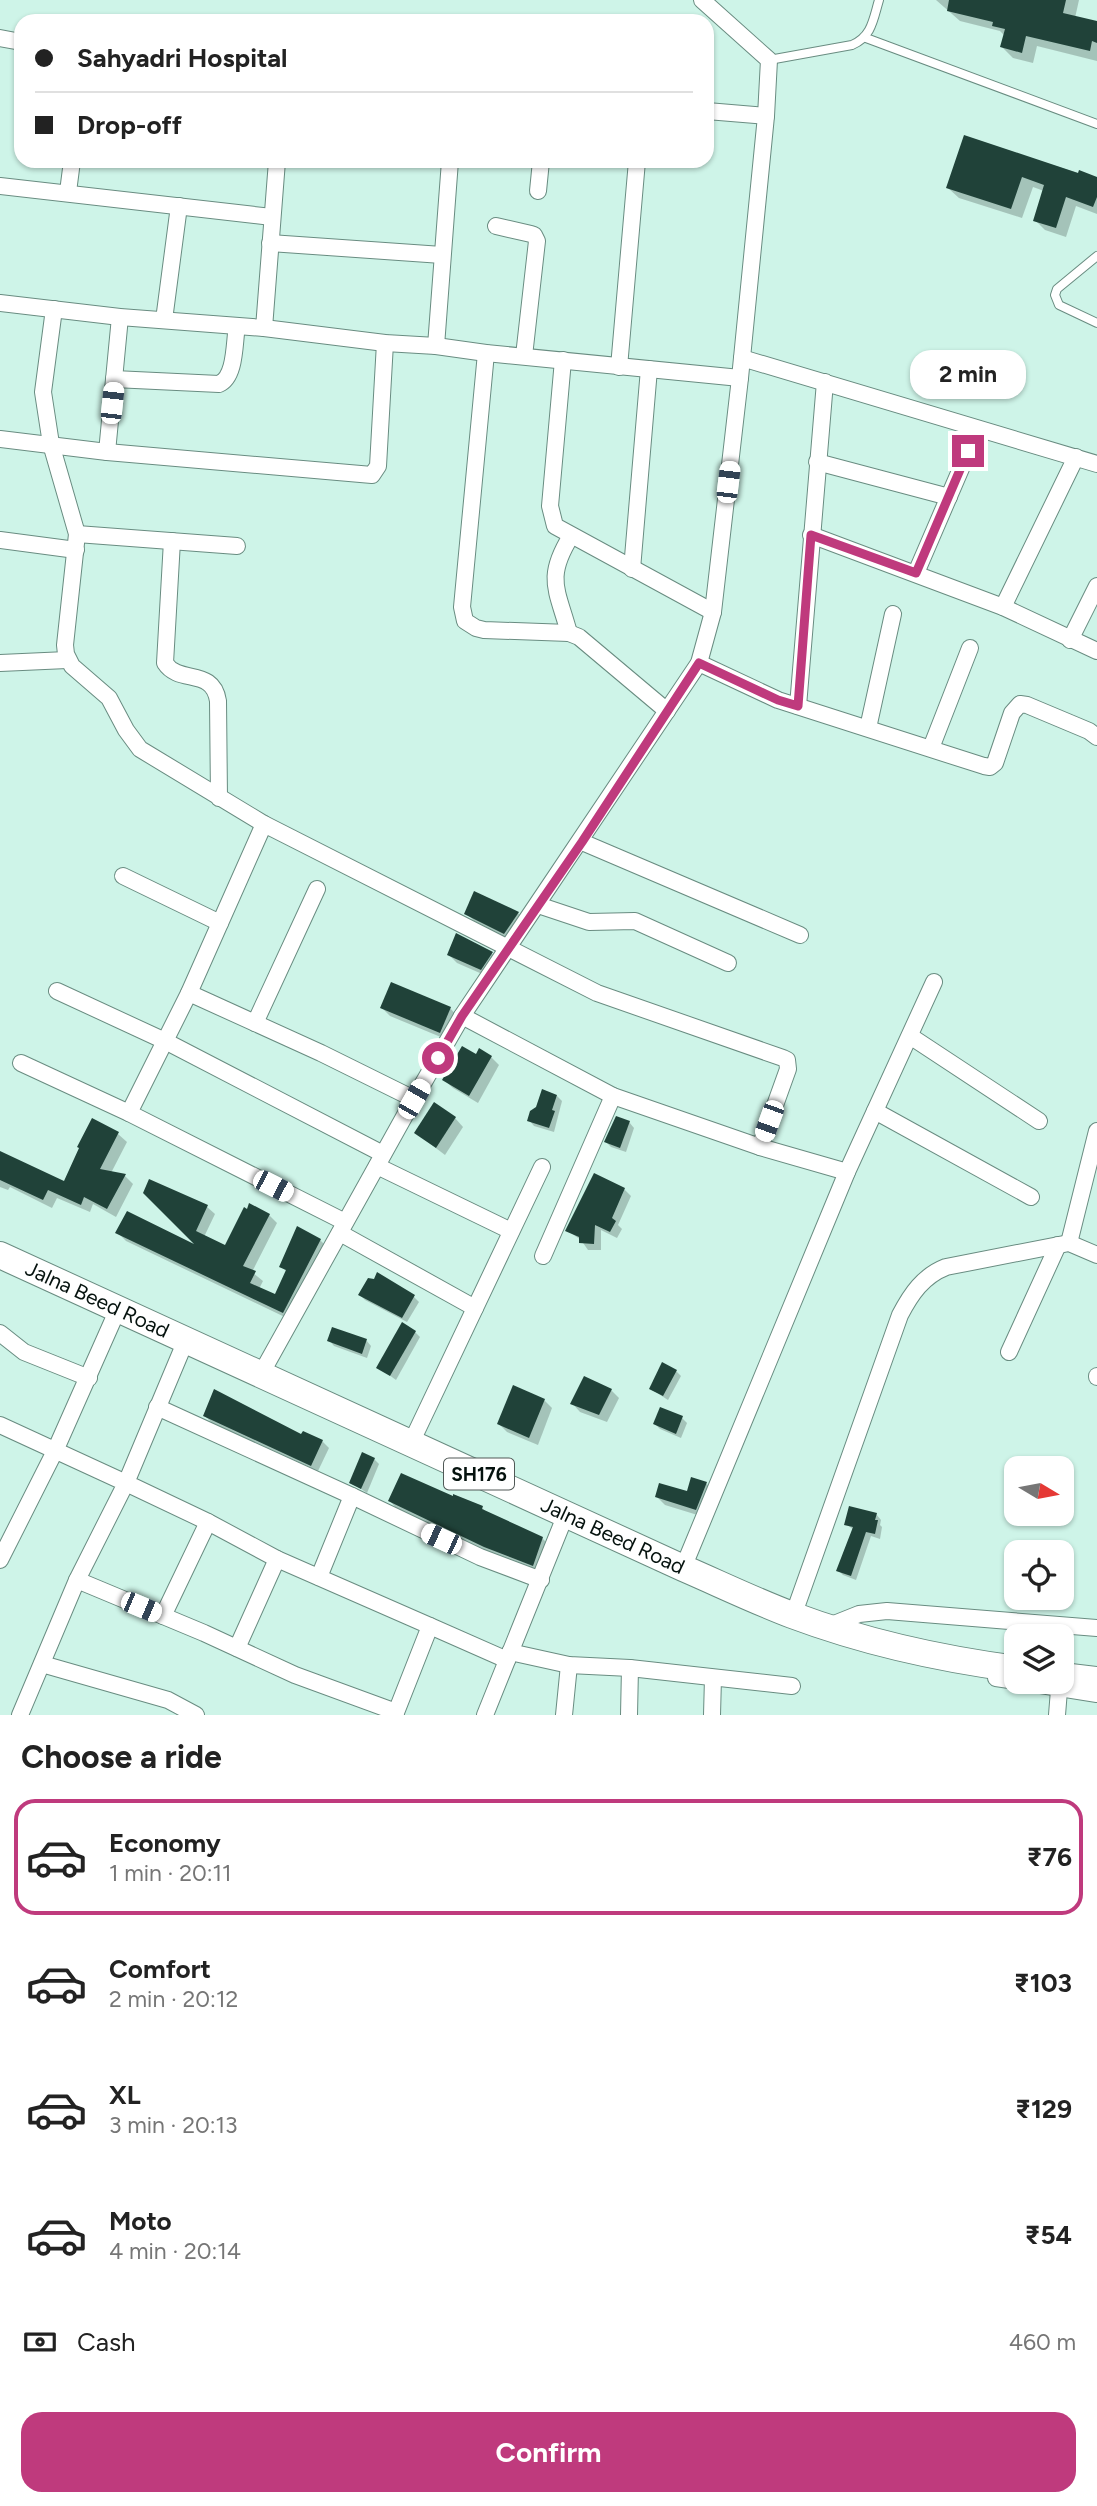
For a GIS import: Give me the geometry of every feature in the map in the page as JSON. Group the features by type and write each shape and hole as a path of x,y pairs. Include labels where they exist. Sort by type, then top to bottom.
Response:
{"main road":[{"name":"Jalna Beed Road","path":"0,1255 793,1616 882,1643 970,1662"},
{"name":"SH176","path":"970,1662 1004,1667"},
{"path":"1074,1682 1097,1681"}],"street":[{"path":"261,1374 462,1016 582,842 699,663 713,612 740,378 766,117 769,60 702,0"},
{"path":"714,112 766,117"},
{"path":"68,192 71,168"},
{"path":"264,328 276,168"},
{"path":"436,346 449,168"},
{"path":"538,191 540,168"},
{"path":"620,367 636,168"},
{"path":"0,186 272,217"},
{"path":"164,320 179,206"},
{"path":"496,226 534,235 537,241 524,356"},
{"path":"270,243 442,255"},
{"path":"0,303 740,378"},
{"path":"54,309 43,382 51,444 77,542 65,645 67,660 109,698 140,749 264,824 507,949 616,1001 783,1058 789,1065 788,1069 760,1147"},
{"path":"107,452 120,317"},
{"path":"114,379 219,384 224,382 229,374 237,326"},
{"path":"0,439 107,452 372,475 378,466 385,343"},
{"path":"486,353 463,616 469,625 484,630 569,633 589,642 667,711"},
{"path":"742,358 1097,464"},
{"path":"563,360 550,506 555,526 713,612"},
{"path":"632,569 649,369"},
{"path":"798,706 825,382"},
{"path":"916,573 978,429"},
{"path":"1003,607 1076,457"},
{"path":"817,462 949,497"},
{"path":"811,535 1003,607 1097,652"},
{"path":"569,633 554,572 558,557 571,536"},
{"path":"0,540 172,541 237,546"},
{"path":"172,541 164,663 175,672 208,681 215,689 218,701 219,797"},
{"path":"1070,640 1097,586"},
{"path":"868,729 893,614"},
{"path":"931,748 970,648"},
{"path":"0,663 67,660"},
{"path":"699,663 778,700 990,767 996,760 1014,709 1020,704 1097,737"},
{"path":"129,1113 190,993 264,824"},
{"path":"582,842 800,935"},
{"path":"123,876 220,923"},
{"path":"255,1023 317,889"},
{"path":"537,905 589,922 635,921 728,963"},
{"path":"684,1568 847,1172 934,982"},
{"path":"57,991 165,1041 511,1231"},
{"path":"190,993 414,1099"},
{"path":"462,1016 613,1096 760,1147 847,1172"},
{"path":"910,1036 1040,1121"},
{"path":"21,1063 129,1113 342,1227 475,1308"},
{"path":"543,1256 613,1096"},
{"path":"875,1111 1031,1197"},
{"path":"1009,1352 1064,1244 1096,1141"},
{"path":"411,1443 542,1167"},
{"path":"793,1616 900,1315 916,1289 930,1275 946,1267 1064,1244 1097,1255"},
{"path":"0,1560 55,1451 118,1309"},
{"path":"0,1333 24,1352 89,1378"},
{"path":"20,1715 77,1580 126,1483 186,1340"},
{"path":"157,1407 480,1558 541,1580"},
{"path":"0,1425 208,1522 277,1559 430,1626 509,1656 569,1665 629,1668 792,1686"},
{"path":"318,1577 352,1496"},
{"path":"485,1715 566,1514"},
{"path":"163,1616 208,1522"},
{"path":"237,1648 277,1559"},
{"path":"77,1580 296,1675 395,1714 430,1626"},
{"path":"829,1626 859,1614 887,1611 1097,1628"},
{"path":"970,1662 993,1678 1004,1679"},
{"path":"42,1664 167,1700 196,1715"},
{"path":"564,1715 569,1665"},
{"path":"629,1668 629,1715"},
{"path":"712,1715 713,1678"},
{"path":"1074,1687 1097,1695"},
{"path":"1057,1715 1060,1694"}],"lane":[{"path":"769,60 852,45 866,38 870,33 879,0"},
{"path":"866,38 1097,124"},
{"path":"1097,256 1060,287 1055,295 1059,305 1097,323"}],"building":[{"path":"949,0 1066,0 1063,13 1097,21 1097,43 1092,41 1090,51 1026,36 1022,53 1000,47 1005,29 992,26 993,22 947,11"},
{"path":"964,135 1097,177 1097,197 1093,207 1066,197 1056,228 1033,221 1044,185 1022,177 1011,209 946,188"},
{"path":"474,891 519,912 504,934 464,914"},
{"path":"456,933 493,952 481,970 447,955"},
{"path":"391,982 451,1007 440,1033 380,1008"},
{"path":"462,1046 476,1054 479,1048 492,1056 469,1096 442,1080"},
{"path":"542,1089 557,1095 549,1128 527,1121 530,1111 536,1107"},
{"path":"434,1102 456,1117 436,1148 414,1133"},
{"path":"616,1116 630,1121 620,1148 604,1142"},
{"path":"92,1118 119,1132 100,1169 126,1174 107,1209 84,1197 81,1205 48,1190 43,1200 0,1180 0,1151 64,1181"},
{"path":"594,1173 625,1188 612,1218 616,1221 610,1232 595,1225 594,1244 579,1243 579,1237 565,1231"},
{"path":"149,1179 208,1205 196,1231 225,1245 244,1207 247,1209 249,1203 270,1214 243,1266 256,1271 250,1283 275,1294 286,1270 279,1267 297,1226 321,1239 283,1313 115,1233 127,1211 194,1244 143,1193"},
{"path":"377,1272 415,1295 402,1318 358,1295 368,1278 374,1279"},
{"path":"402,1322 416,1331 390,1376 376,1368"},
{"path":"332,1327 367,1339 362,1354 327,1341"},
{"path":"662,1362 677,1370 663,1396 649,1389"},
{"path":"584,1376 612,1389 599,1415 570,1404"},
{"path":"513,1385 545,1399 529,1438 497,1424"},
{"path":"214,1389 301,1434 303,1431 323,1440 311,1466 203,1416"},
{"path":"660,1407 683,1416 676,1434 653,1424"},
{"path":"362,1452 375,1458 361,1489 349,1483"},
{"path":"401,1473 483,1506 482,1509 543,1537 533,1566 484,1547 388,1501"},
{"path":"691,1477 707,1482 696,1510 655,1497 659,1483 687,1491"},
{"path":"849,1506 877,1513 875,1520 878,1520 875,1534 866,1532 851,1576 836,1571 853,1527 844,1525"}],"route":[{"path":"438,1058 462,1016 582,842 699,663 778,700 798,706 811,535 916,573 968,451"}]}
